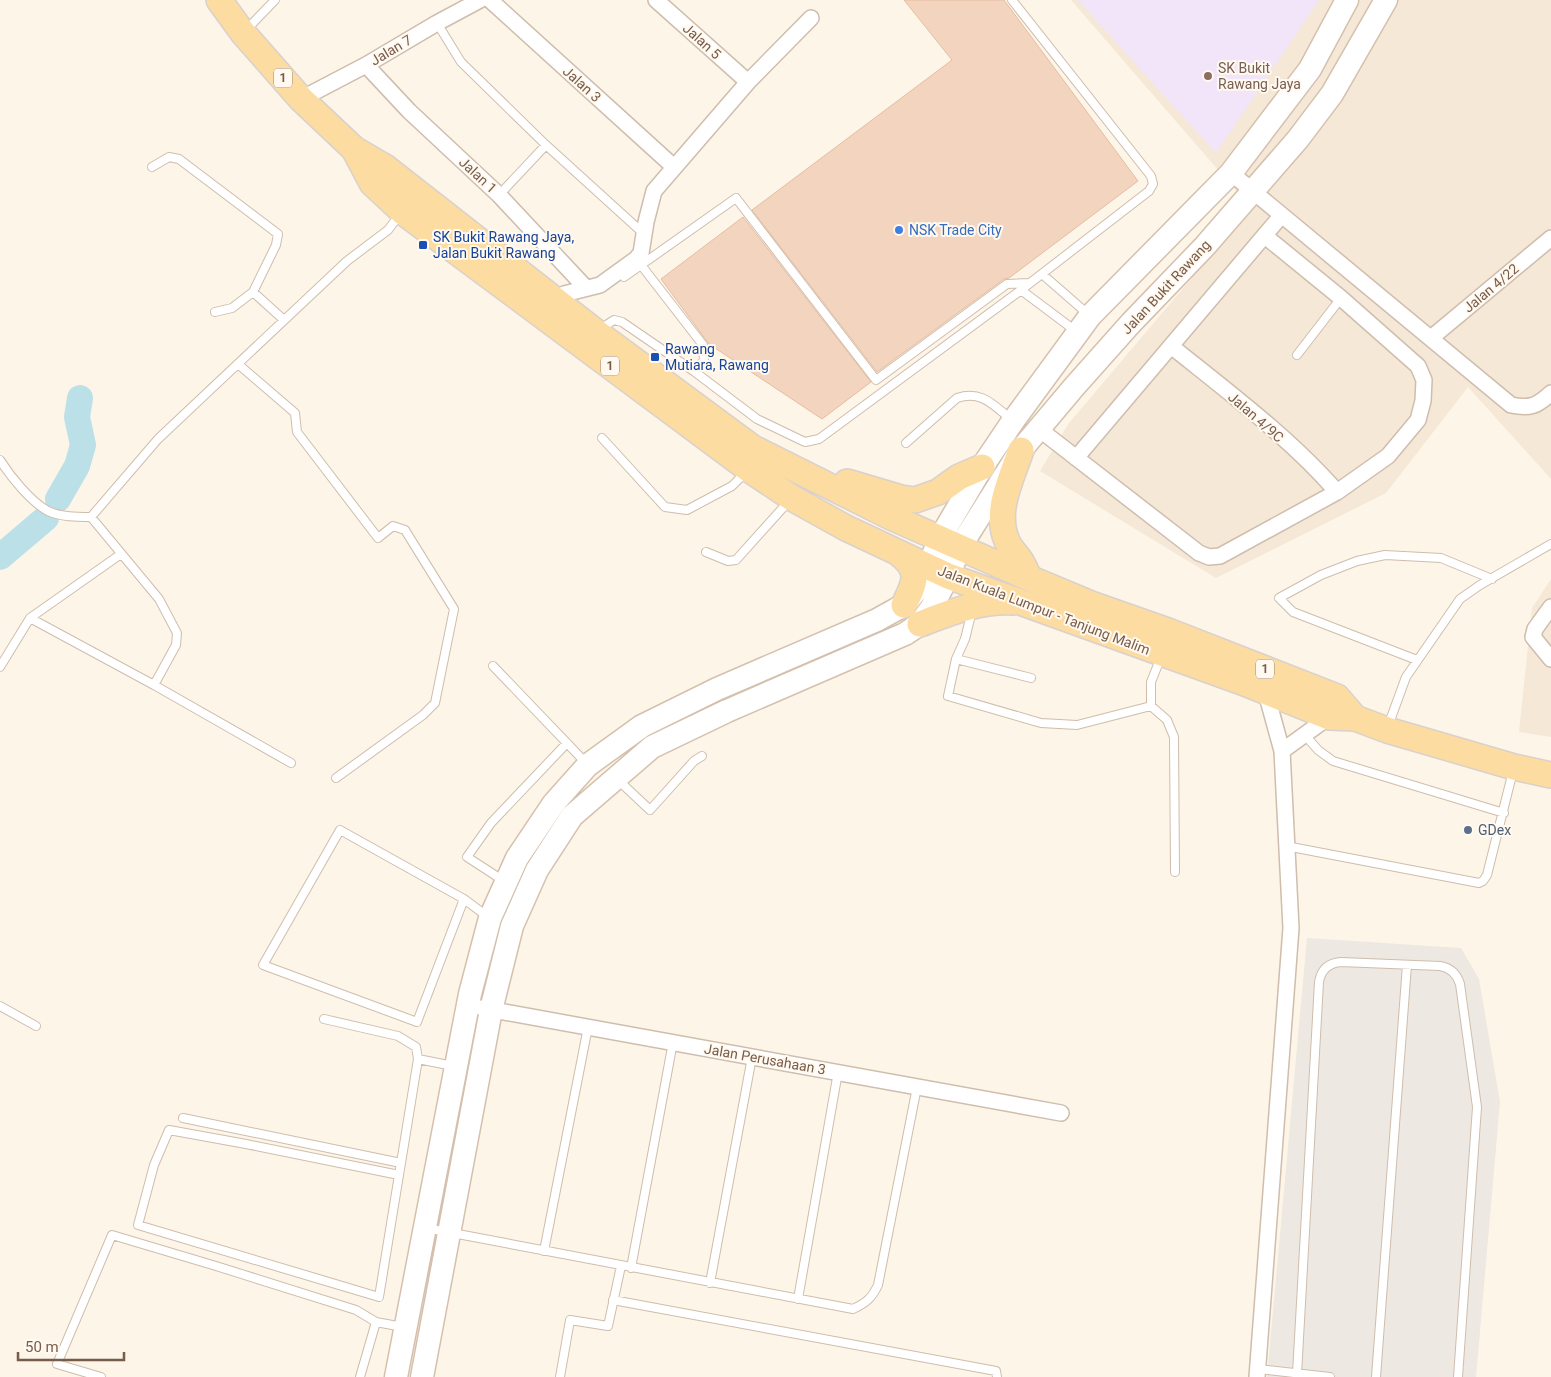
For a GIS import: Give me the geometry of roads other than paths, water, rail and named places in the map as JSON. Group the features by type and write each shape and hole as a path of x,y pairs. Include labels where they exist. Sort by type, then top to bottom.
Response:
{"main road":[{"name":"Jalan Kuala Lumpur - Tanjung Malim","path":"219,0 243,33 301,99 354,149 385,168 596,332 750,458 792,498 846,528 938,571 1328,717 1355,718 1386,730 1514,767 1551,774"},
{"name":"Jalan Kuala Lumpur - Tanjung Malim","path":"354,149 372,183 403,212 750,458 802,473 950,543 1091,604 1168,631 1337,697 1355,718"},
{"path":"1021,450 1006,493 1001,520 1006,541 1019,557 1029,578"},
{"path":"750,458 851,483 901,498 915,500 938,492 959,478 982,468"},
{"path":"894,549 908,560 914,568 914,584 904,605"},
{"path":"920,624 953,612 988,603 1025,603"}],"street":[{"name":"Jalan 7","path":"301,99 366,65 480,0"},
{"name":"Jalan 3","path":"490,0 674,167"},
{"name":"Jalan 5","path":"656,0 748,82"},
{"name":"Jalan Bukit Rawang","path":"938,571 982,468 1013,421 1085,325 1231,173 1310,68 1347,0"},
{"name":"Jalan Bukit Rawang","path":"950,543 1021,450 1074,387 1131,323 1205,246 1298,139 1332,94 1386,0"},
{"path":"557,290 600,285 636,259 641,253 654,191 748,82 811,18"},
{"name":"Jalan 1","path":"366,65 409,111 499,195 586,288"},
{"path":"1231,173 1511,405 1525,408 1540,403 1551,393"},
{"path":"1076,458 1282,216"},
{"path":"1040,429 1199,554 1209,557 1220,556 1337,492 1388,456 1418,420 1423,401 1424,380 1418,366 1341,298 1265,236"},
{"name":"Jalan 4/22","path":"1431,338 1551,238"},
{"path":"1085,325 1094,339 1108,336 1131,323"},
{"name":"Jalan 4/9C","path":"1171,346 1266,424 1320,472 1337,492"},
{"path":"396,1377 468,1006 490,918 517,858 554,803 588,765 642,726 717,689 877,620 904,605 921,585 938,571"},
{"path":"422,1377 491,1010 512,926 537,870 572,816 652,747 727,710 905,634 920,624 932,607 938,571"},
{"path":"1551,607 1535,628 1533,637 1551,659"},
{"path":"1257,1373 1291,928 1282,751 1268,700 1260,690"},
{"path":"688,704 698,724"},
{"path":"1282,751 1328,717"},
{"name":"Jalan Perusahaan 3","path":"468,1006 1061,1113"}],"lane":[{"path":"243,33 275,0"},
{"path":"596,332 610,322 619,320 695,372 756,419 805,442 819,439 1042,274 1149,191 1153,180 1012,0"},
{"path":"437,23 460,62 546,145 644,234"},
{"path":"499,195 546,145"},
{"path":"152,168 169,157 179,159 278,234 276,245 253,292 232,308 215,312"},
{"path":"484,244 516,258 557,290 578,296 616,282 736,198 876,380 1008,284 1029,283"},
{"path":"91,517 158,439 347,261 388,230 403,212"},
{"path":"641,265 703,345 704,360 695,372"},
{"path":"1042,274 1085,325"},
{"path":"1020,290 1085,325"},
{"path":"253,292 284,320"},
{"path":"1297,355 1341,298"},
{"path":"238,364 295,413 296,432 378,538 392,526 405,530 454,609 435,703 423,715 336,778"},
{"path":"906,443 957,398 964,396 971,395 983,398 1013,421"},
{"path":"602,438 665,507 687,510 732,486 740,478 750,458"},
{"path":"0,460 6,470 31,497 48,511 67,516 91,517 159,598 178,633 176,644 154,685"},
{"path":"706,552 728,561 736,560 792,498"},
{"path":"1386,730 1406,677 1460,600 1492,578 1551,544"},
{"path":"0,667 30,618 121,554"},
{"path":"1417,660 1293,612 1279,598 1321,575 1357,561 1385,555 1441,558 1492,578"},
{"path":"973,606 965,639 956,659 948,696 1041,723 1077,725 1151,706"},
{"path":"30,618 154,685 291,763"},
{"path":"1162,654 1151,682 1151,706 1167,720 1174,737 1175,872"},
{"path":"956,659 1031,678"},
{"path":"493,666 588,765"},
{"path":"1304,734 1318,750 1333,761 1504,812"},
{"path":"506,882 467,857 491,823 566,743"},
{"path":"615,778 650,810 694,761 702,756"},
{"path":"1286,846 1479,883 1487,875 1514,767"},
{"path":"464,899 417,1022 263,965 340,830 464,899 490,918"},
{"path":"1297,1374 1320,976 1328,965 1334,963 1446,967 1458,979 1477,1107 1458,1377"},
{"path":"1376,1377 1407,965"},
{"path":"0,1006 36,1026"},
{"path":"324,1019 398,1036 416,1047 418,1059 401,1163 379,1297 138,1225 154,1165 169,1130 399,1175"},
{"path":"544,1251 588,1027"},
{"path":"631,1268 673,1042"},
{"path":"710,1283 752,1057"},
{"path":"418,1059 456,1066"},
{"path":"798,1299 838,1072"},
{"path":"424,1228 853,1309 864,1304 872,1297 878,1285 917,1087"},
{"path":"183,1118 401,1163"},
{"path":"101,1377 57,1364 112,1235 356,1310 376,1322 405,1328"},
{"path":"560,1377 570,1320 608,1326 621,1266"},
{"path":"613,1300 996,1371 996,1377"},
{"path":"360,1377 376,1322"},
{"path":"1257,1373 1330,1377"}],"waterway":[{"path":"58,499 77,466 83,445 77,417 80,398"},
{"path":"0,557 46,518"}],"place":[{"name":"SK Bukit Rawang Jaya","path":"1208,76"},
{"name":"NSK Trade City","path":"899,230"},
{"name":"SK Bukit Rawang Jaya, Jalan Bukit Rawang","path":"423,245"},
{"name":"Rawang Mutiara, Rawang","path":"655,357"},
{"name":"GDex","path":"1468,830"}]}
